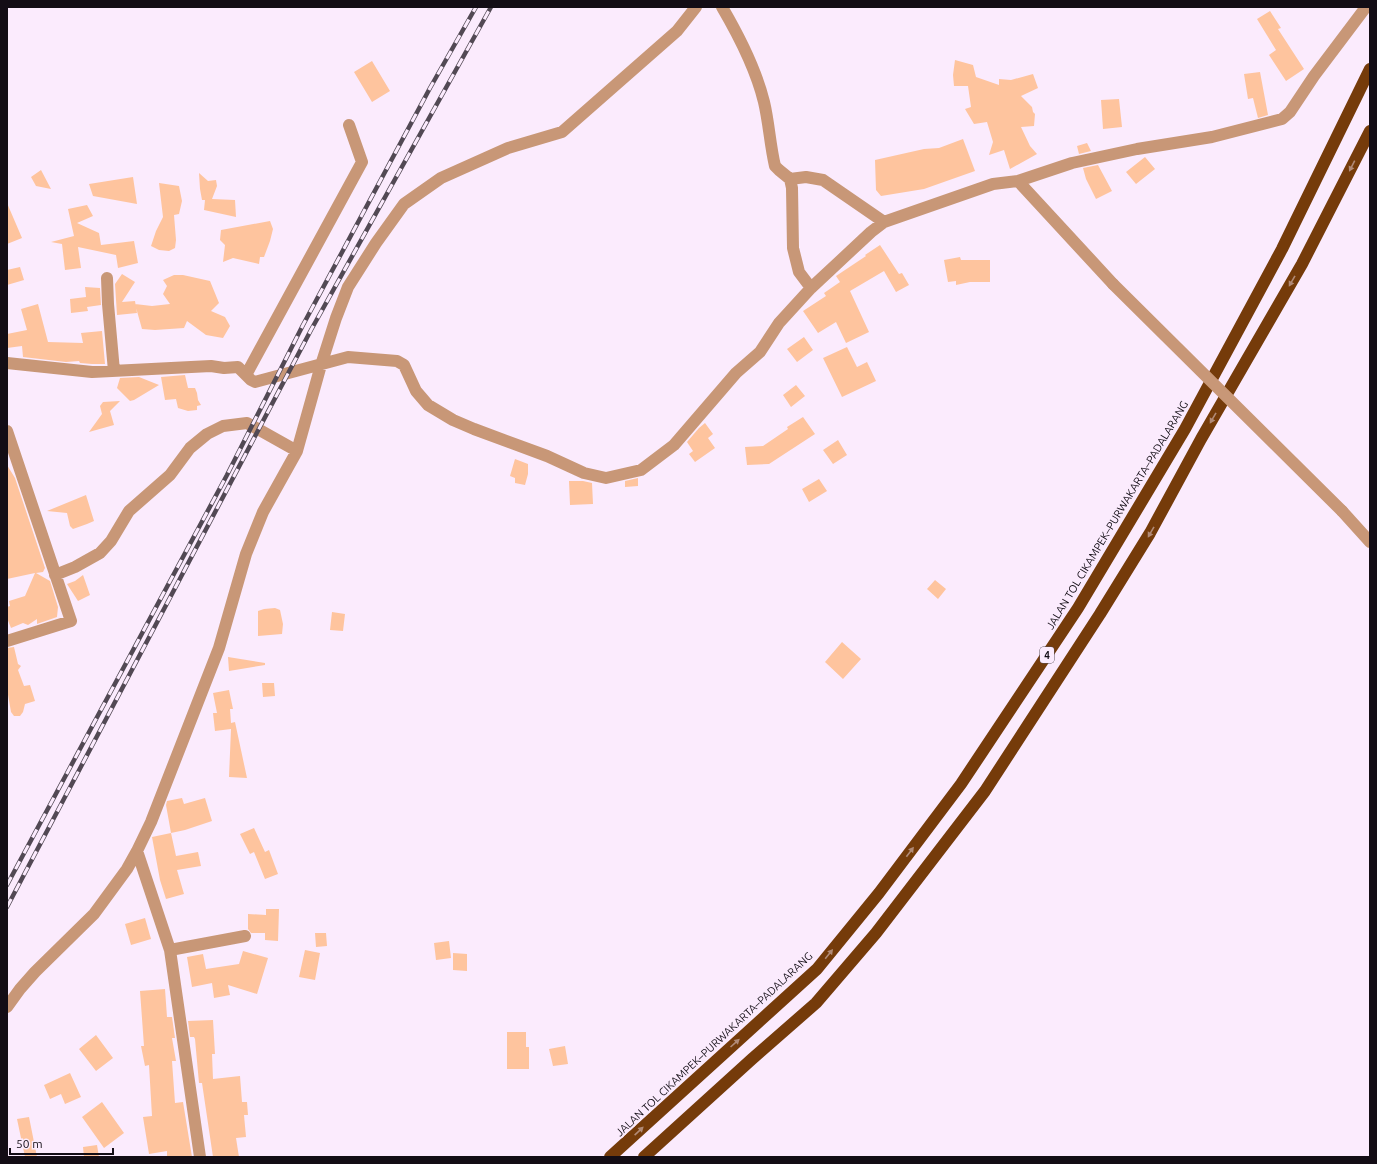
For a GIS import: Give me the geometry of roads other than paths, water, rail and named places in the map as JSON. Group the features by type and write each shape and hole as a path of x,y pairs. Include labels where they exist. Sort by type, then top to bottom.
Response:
{"highway":[{"name":"JALAN TOL CIKAMPEK–PURWAKARTA–PADALARANG","path":"610,1157 817,969 879,893 961,784 1078,608 1185,429 1282,249 1370,69"},
{"name":"4","path":"644,1157 816,1003 876,933 984,791 1100,614 1150,533 1201,439 1302,264 1370,131"}],"street":[{"path":"7,1007 35,972 94,914 127,869 137,851 151,822 218,648 246,554 263,512 297,451 321,365 348,287 376,243 404,204 441,178 508,148 562,132 677,31 696,7"},
{"path":"722,7 738,34 764,101 775,166 790,179 793,204 793,248 799,272 811,288"},
{"path":"7,363 92,372 211,366 238,367 255,382 348,357 397,361 404,365 416,391 428,405 452,420 548,456 584,474 606,478 641,470 674,445 736,373 760,352 779,323 811,288 866,236 884,222 993,184 1018,181 1072,162 1137,149 1212,137 1282,119 1290,112 1314,76 1366,7"},
{"path":"246,375 362,162 349,125"},
{"path":"790,179 806,177 823,180 884,222"},
{"path":"1018,181 1113,284 1342,511 1370,542"},
{"path":"107,278 114,371"},
{"path":"55,575 75,567 100,553 111,541 129,511 170,475 190,448 207,434 223,426 247,422 297,451"},
{"path":"7,431 71,621 7,641"},
{"path":"137,851 170,950 200,1157"},
{"path":"170,950 245,936"}],"railway":[{"path":"7,885 227,475 303,325 430,88 476,7"},
{"path":"7,907 311,330 491,7"}]}
